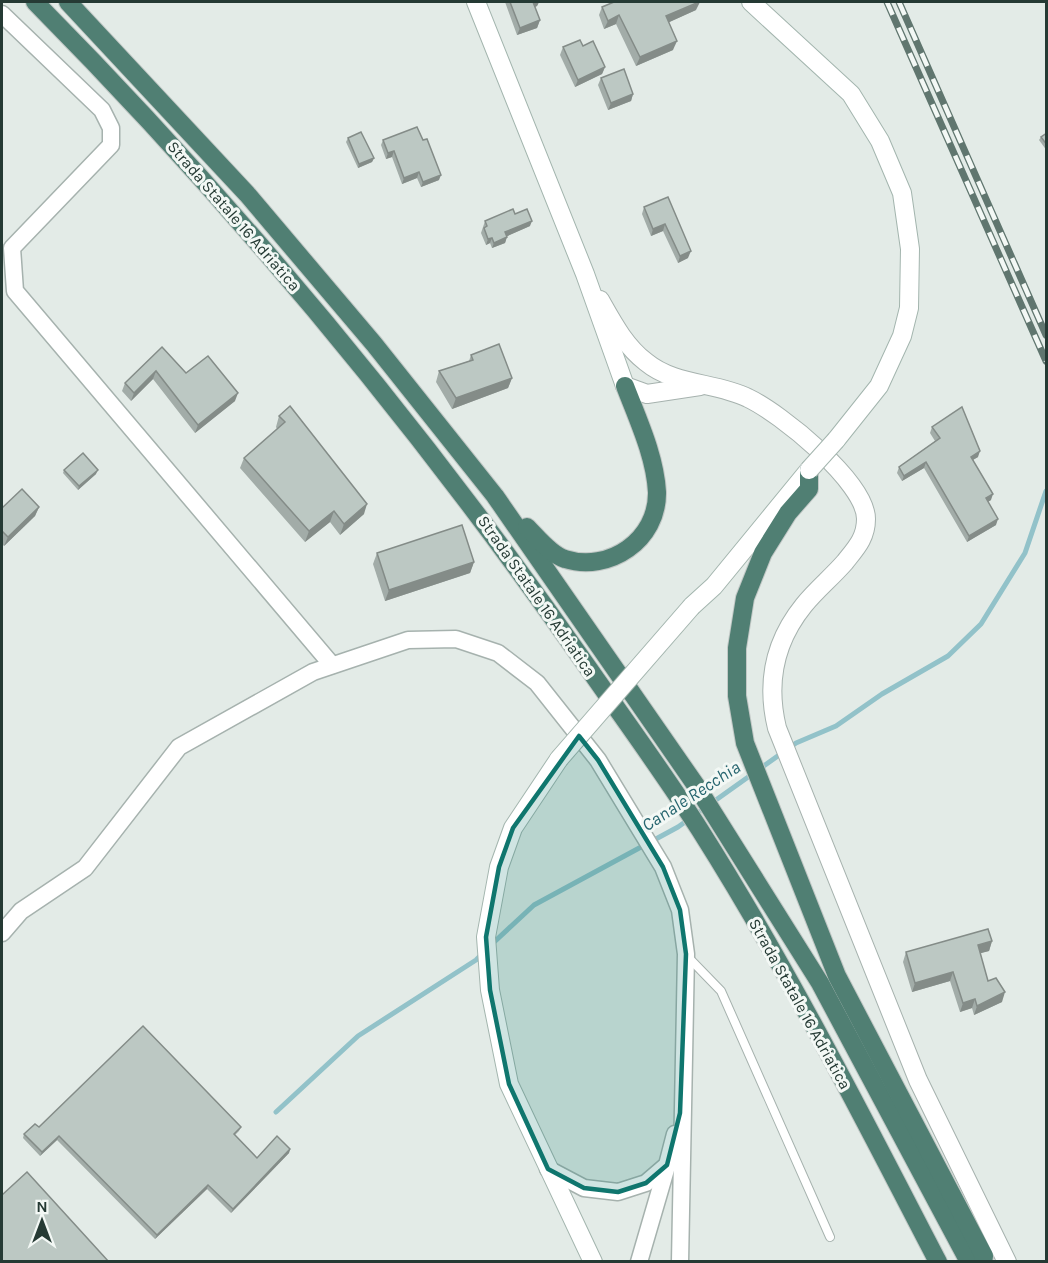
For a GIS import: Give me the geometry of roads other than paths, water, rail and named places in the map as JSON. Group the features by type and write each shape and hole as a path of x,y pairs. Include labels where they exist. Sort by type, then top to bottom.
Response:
{"highway":[{"name":"Strada Statale 16 Adriatica","path":"35,2 128,96 285,272 477,510 702,833 797,992 938,1262"},
{"name":"Strada Statale 16 Adriatica","path":"68,2 247,194 374,344 495,496 697,786 819,983 969,1262"},
{"path":"495,496 563,559 593,564 624,554 650,525 657,493 649,451 626,387"},
{"path":"809,470 809,489 788,513 763,553 745,598 737,648 737,696 745,743 837,975 984,1256 983,1262"}],"main road":[{"path":"593,1262 509,1084 490,990 486,938 499,867 513,828 559,759 692,606 714,586 879,387 902,336 909,308 910,249 902,193 880,141 851,94 751,2"},
{"path":"478,5 585,274 626,387"},
{"path":"585,274 619,334 646,363 664,374 748,398 814,445 860,495 866,517 863,540 804,604 782,639 771,671 771,703 777,728 791,764 918,1080 1007,1262"},
{"path":"626,387 641,376 664,374"},
{"path":"626,387 647,394 702,385"}],"street":[{"path":"2,14 102,110 111,128 111,144 12,248 15,291 332,664"},
{"path":"2,933 21,911 85,868 179,747 313,672 408,640 456,639 498,653 537,683 597,760 663,867 680,910 686,954 680,1113 682,1199 680,1262"},
{"path":"639,1262 680,1113"},
{"path":"548,1169 584,1188 618,1192 646,1183 667,1165"}],"lane":[{"path":"686,954 721,991 830,1237"}],"waterway":[{"name":"Canale Recchia","path":"492,944 534,905 678,827 796,743 836,726 882,694 948,656 981,624 1025,553 1046,491"},
{"name":"Canale Recchia","path":"276,1112 358,1036 476,960 483,953"}],"railway":[{"path":"887,2 1046,361"},
{"path":"899,2 1046,335"}]}
